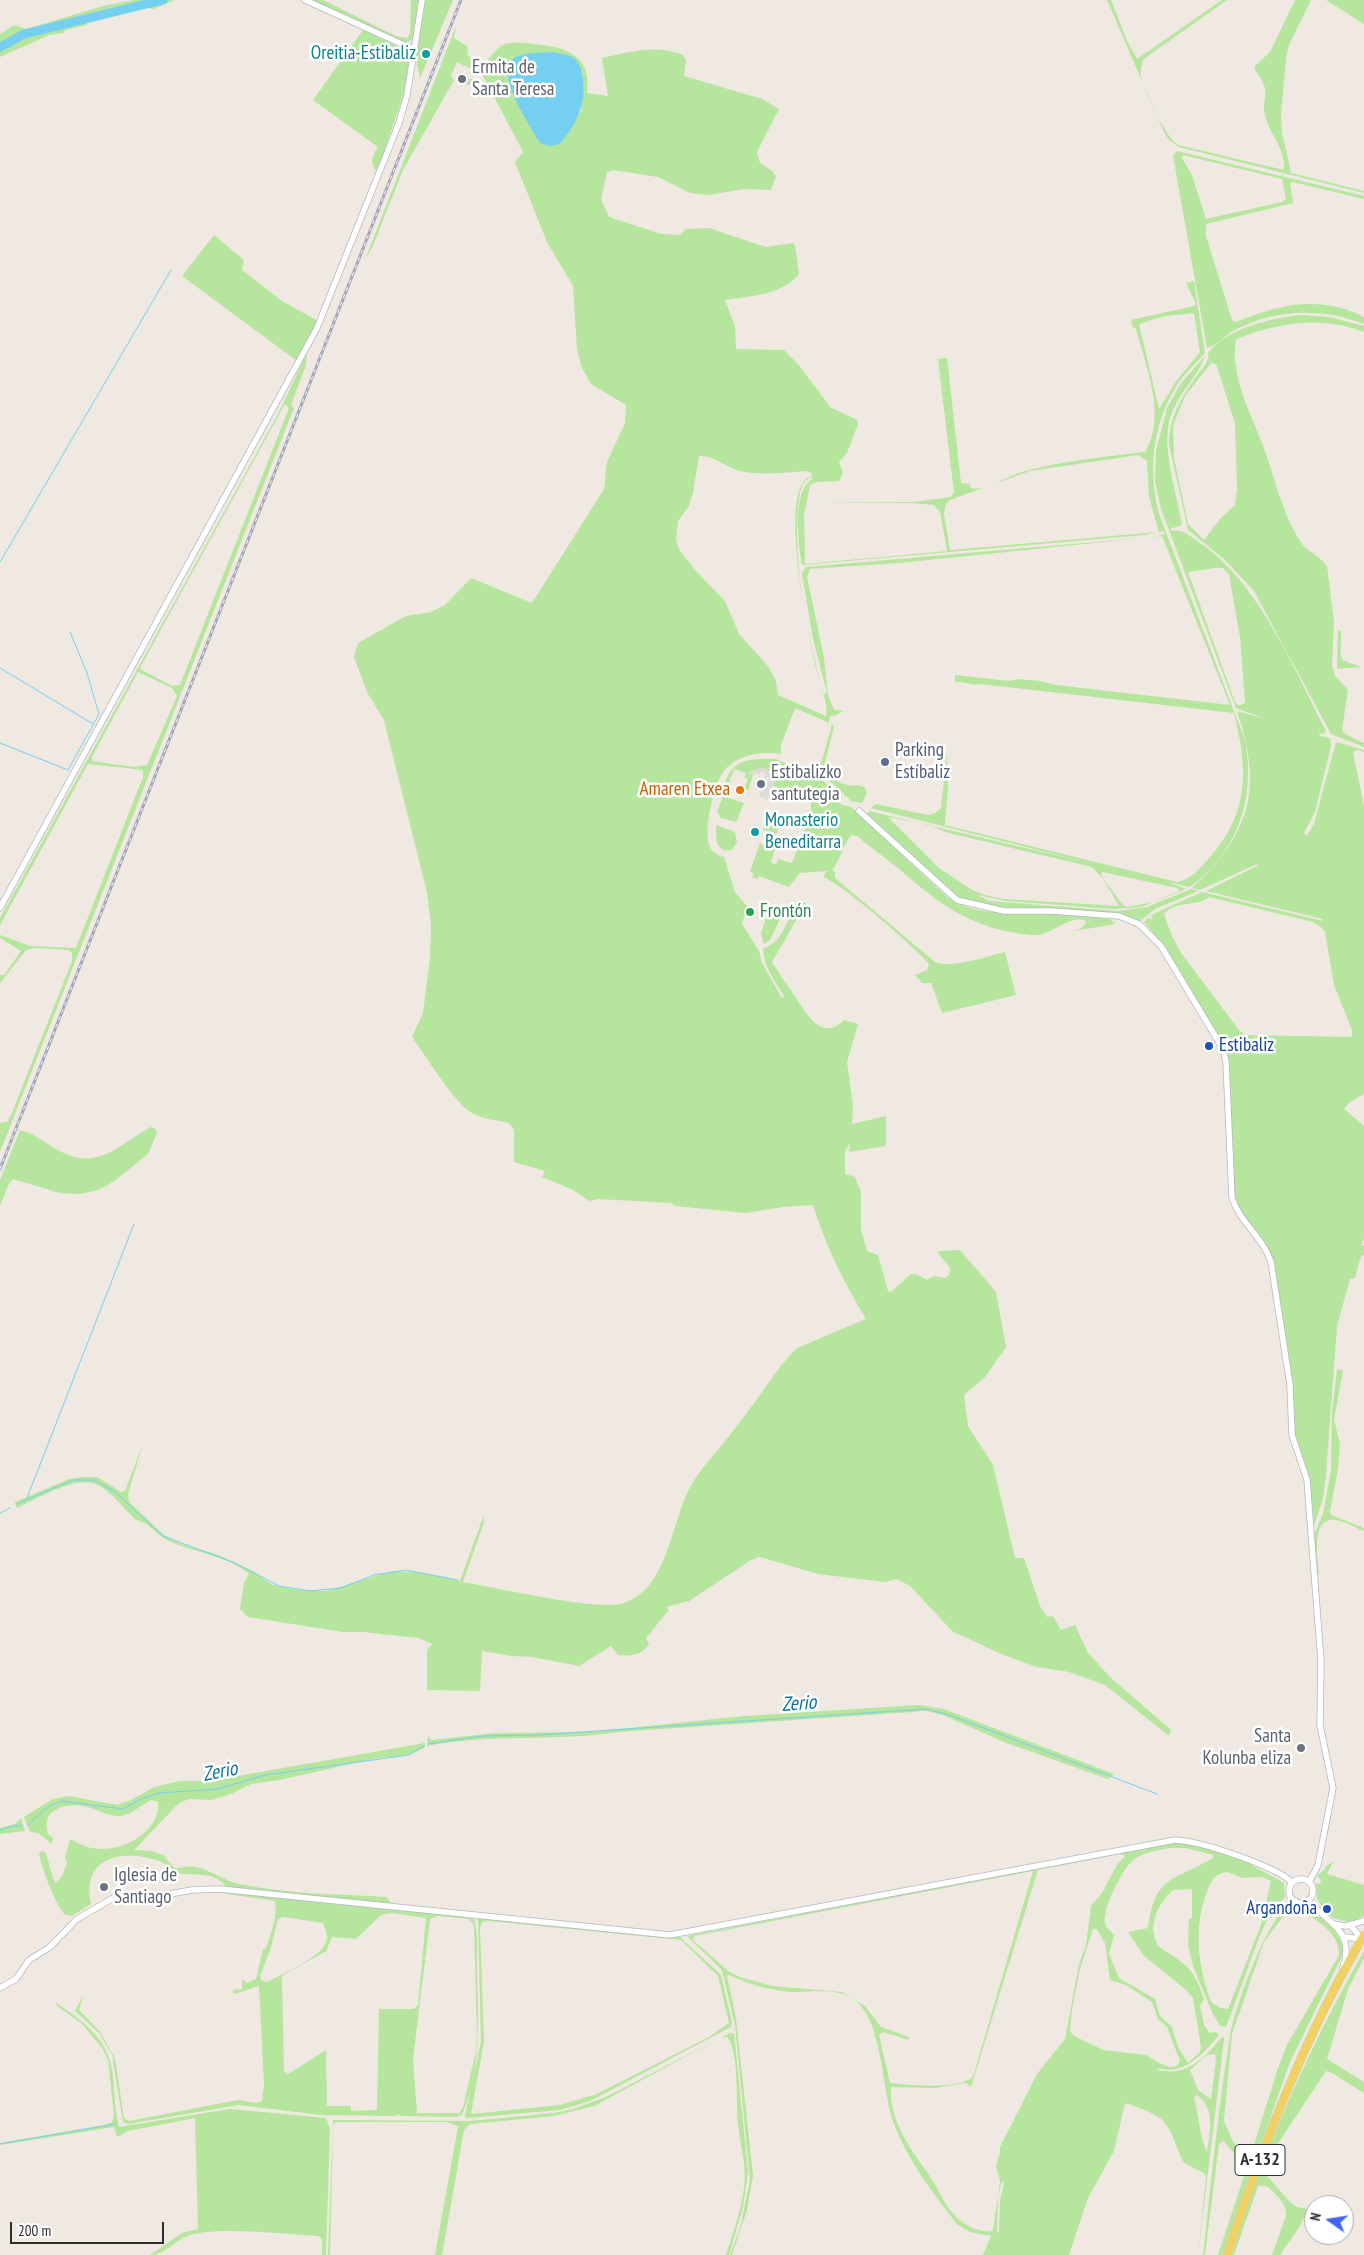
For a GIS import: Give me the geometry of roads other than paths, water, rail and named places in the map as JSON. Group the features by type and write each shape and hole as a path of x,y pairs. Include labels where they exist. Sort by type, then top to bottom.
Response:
{"main road":[{"name":"A-132","path":"1227,2255 1280,2107 1310,2038 1363,1937"}],"street":[{"path":"306,0 414,50"},
{"path":"0,908 254,447 326,310 399,123 407,95 422,0"},
{"path":"859,811 957,900 1004,910 1052,911 1119,916 1139,924 1161,946 1223,1049 1226,1062 1232,1198 1241,1217 1263,1244 1271,1262 1290,1385 1292,1435 1307,1480 1322,1661 1320,1725 1333,1788 1318,1865 1309,1882"},
{"path":"0,1988 16,1979 29,1960 44,1952 68,1926 97,1906 115,1897 158,1896 192,1890 220,1889 670,1935 1174,1840 1196,1842 1214,1847 1267,1869 1292,1882"},
{"path":"1301,1879 1309,1882 1313,1890 1308,1901 1297,1903 1291,1898 1288,1890 1292,1882 1301,1879"},
{"path":"1308,1901 1345,1937 1348,1954 1339,1980"},
{"path":"1333,1924 1350,1925 1364,1921"},
{"path":"1350,1925 1363,1937"},
{"path":"1345,1937 1363,1937"}],"water":[{"path":"553,52 570,56 577,61 582,73 584,89 579,114 571,129 560,144 549,146 540,143 522,113 508,75 509,65 514,58 528,54"}],"waterway":[{"path":"0,47 24,34 163,0"},
{"path":"0,562 171,270"},
{"path":"0,743 68,770 99,714 87,673 70,632"},
{"path":"0,668 93,724"},
{"path":"27,1498 134,1224"},
{"path":"17,1504 73,1480 94,1480 115,1492 163,1536 235,1563 279,1586 310,1591 341,1588 374,1575 406,1570 458,1580"},
{"path":"0,1513 10,1508"},
{"name":"Zerio","path":"428,1744 483,1736 537,1735 926,1709 952,1716 1157,1794"},
{"name":"Zerio","path":"28,1825 46,1808 61,1801 123,1809 141,1799 159,1793 218,1789 265,1775 409,1755 424,1746"},
{"name":"Zerio","path":"0,1830 12,1826 22,1826"},
{"path":"0,2144 115,2124"}],"railway":[{"path":"0,1169 461,0"}],"place":[{"name":"Oreitia-Estibaliz","path":"426,54"},
{"name":"Ermita de Santa Teresa","path":"462,79"},
{"name":"Parking Estíbaliz","path":"885,762"},
{"name":"Estibalizko santutegia","path":"761,784"},
{"name":"Amaren Etxea","path":"740,790"},
{"name":"Monasterio Beneditarra","path":"755,832"},
{"name":"Frontón","path":"750,912"},
{"name":"Estibaliz","path":"1209,1046"},
{"name":"Santa Kolunba eliza","path":"1301,1748"},
{"name":"Iglesia de Santiago","path":"104,1887"},
{"name":"Argandoña","path":"1327,1909"}]}
